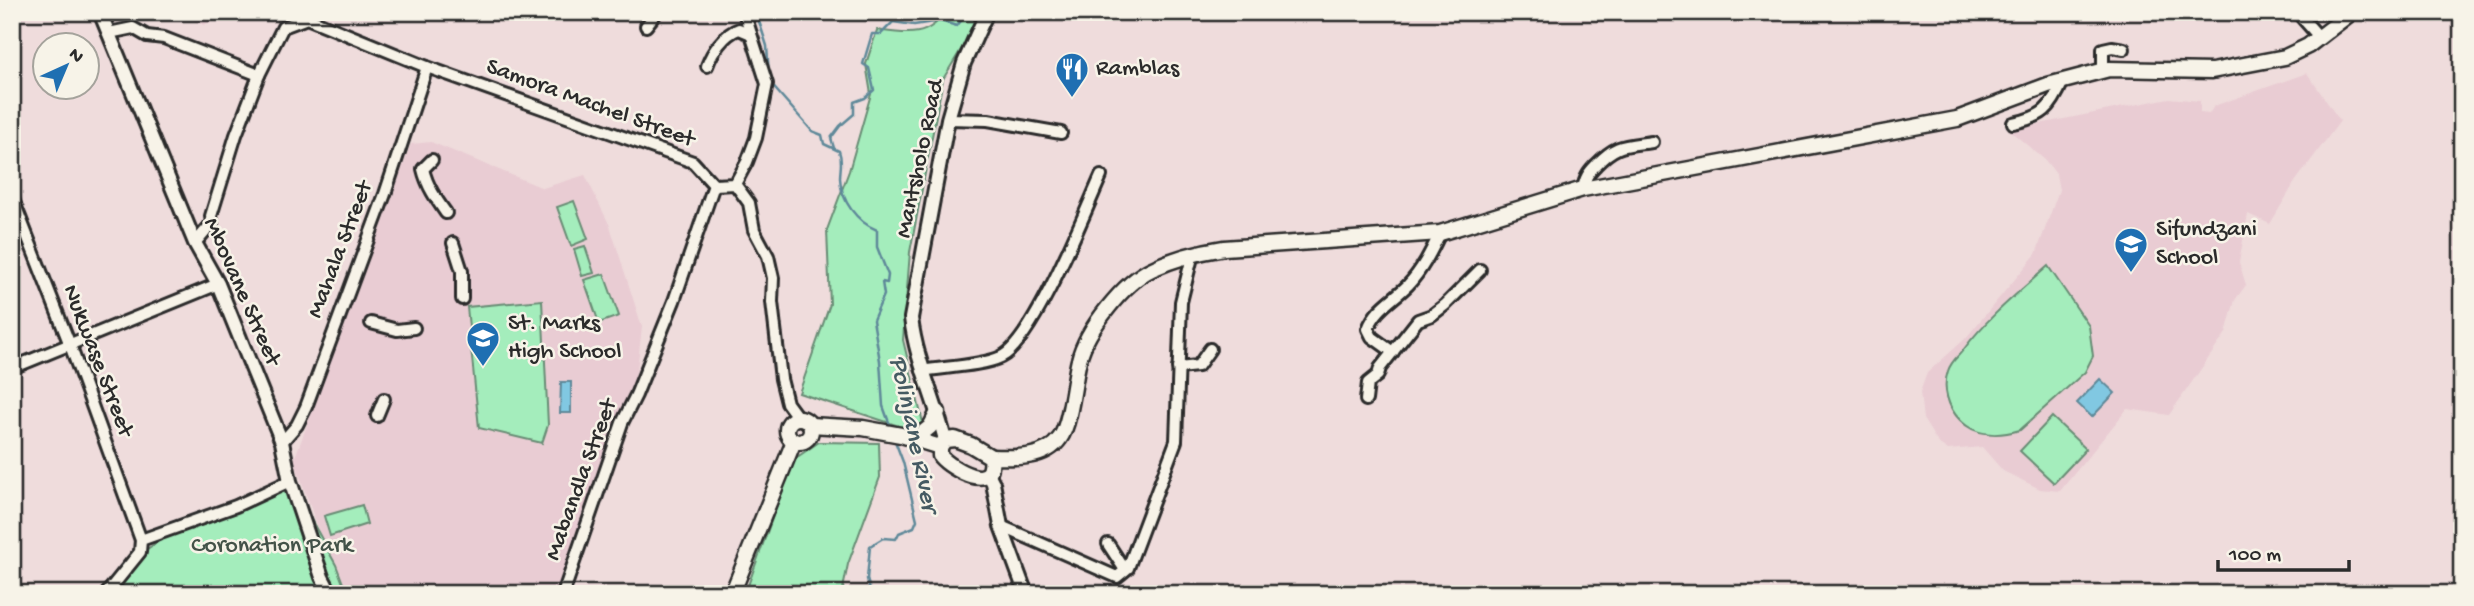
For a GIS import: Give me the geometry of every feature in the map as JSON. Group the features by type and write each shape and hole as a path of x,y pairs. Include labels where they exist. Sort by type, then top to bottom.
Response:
{"main road":[{"path":"804,421 809,438 802,442 794,441 788,436 786,428 790,421 804,421 971,445 991,457 1031,455 1052,447 1065,430 1080,356 1094,326 1116,299 1149,271 1193,253 1224,248 1440,233 1583,189 1958,119 2063,81 2103,71 2146,68 2211,71 2285,57 2320,38 2352,12"},
{"path":"902,435 929,427 938,412"},
{"path":"732,594 794,441"},
{"path":"947,442 940,456 960,473 975,477 988,473 992,464 991,457"}],"street":[{"name":"Mbovane Street","path":"100,12 195,243 218,284 282,442 290,481 321,577 331,594"},
{"path":"646,26 657,12"},
{"path":"735,184 756,138 767,84 744,12"},
{"name":"Mantsholo Road","path":"947,442 911,318 948,119 964,63 986,12"},
{"path":"2297,12 2320,38"},
{"name":"Samora Machel Street","path":"195,243 212,223 211,216 236,135 259,75 283,27 307,18 427,67 693,162 714,185"},
{"path":"109,33 133,28 147,36 164,38 259,75"},
{"path":"707,66 710,56 732,32 739,29 751,34"},
{"path":"2103,71 2103,49 2124,49"},
{"name":"Mahala Street","path":"282,442 297,425 306,407 389,182 427,67"},
{"path":"2012,123 2042,115 2056,97 2063,81"},
{"path":"948,119 988,120 1061,134"},
{"path":"1583,189 1585,177 1610,150 1653,142"},
{"path":"432,160 423,169 425,178 446,213"},
{"path":"927,370 988,362 1004,356 1033,321 1101,176"},
{"path":"714,185 735,184"},
{"path":"735,184 749,203 754,230 768,256 773,278 772,302 780,379 787,403 804,421"},
{"name":"Mabandla Street","path":"564,594 622,422 636,395 674,301 714,185"},
{"name":"Nukwase Street","path":"12,197 70,345 141,540"},
{"path":"1070,220 1074,236"},
{"path":"1393,352 1372,337 1368,330 1373,315 1409,283 1426,260 1440,233"},
{"path":"453,243 462,271 462,299"},
{"path":"1001,526 1116,577 1125,570 1176,441 1181,302 1193,253"},
{"path":"1366,400 1368,383 1378,375 1418,320 1432,316 1445,306 1480,270"},
{"path":"12,368 218,284"},
{"path":"370,323 397,330 414,328"},
{"path":"1178,368 1198,366 1210,349"},
{"name":"Mantsholo Road","path":"927,370 947,442"},
{"path":"377,416 384,399"},
{"path":"988,473 993,483 1001,526 1027,594"},
{"path":"106,594 140,552 141,540 236,506 290,481"},
{"path":"1108,544 1125,570"}],"shaded area":[{"path":"175,12 227,12 204,25"},
{"name":"Sifundzani School","path":"2307,73 2340,121 2295,182 2270,224 2248,214 2239,262 2246,285 2235,300 2226,333 2169,415 2127,409 2060,491 2040,489 2003,471 1982,447 1948,450 1938,443 1923,419 1920,392 1927,373 1965,339 2036,254 2059,190 2056,174 2045,160 2009,130 2169,98 2200,101 2200,113 2209,114 2214,106"},
{"name":"St. Marks High School","path":"431,142 543,188 585,175 610,226 642,327 636,379 559,594 341,594 294,460 411,144"}],"green space":[{"path":"945,12 984,12 943,79 910,252 903,340 926,435 799,393 830,304 827,230 849,171 871,94 866,64 877,30 906,33 923,31 938,21"},
{"path":"574,201 588,239 571,246 557,207"},
{"path":"585,246 594,273 582,276 574,249"},
{"path":"2048,266 2089,326 2093,356 2085,372 2020,430 1988,434 1973,430 1960,420 1949,404 1946,377 1949,368 1993,316"},
{"path":"604,274 619,316 599,323 584,280"},
{"path":"542,300 548,425 542,443 479,428 467,307"},
{"path":"2052,417 2086,449 2054,483 2020,451"},
{"path":"819,442 879,443 880,477 848,564 842,594 745,594 793,460"},
{"name":"Coronation Park","path":"290,481 336,565 347,594 112,594 144,551 164,538 242,507"},
{"path":"362,505 367,524 330,536 324,516"}],"water":[{"path":"2100,379 2115,393 2092,417 2077,403"},
{"path":"561,382 571,382 571,413 560,413"}],"waterway":[{"name":"Polinjane River","path":"756,12 767,46 769,76"},
{"path":"834,148 831,138 854,114 854,102 865,98 874,90 869,68 863,64 872,34 881,34 893,22 914,25 940,21 957,26 969,12"},
{"name":"Polinjane River","path":"770,83 812,131 822,135 824,144 839,151 843,195 851,210 863,222 877,230 877,247 888,275 887,283 882,282 884,295 873,320 880,361 883,406 891,428"},
{"name":"Polinjane River","path":"871,594 867,579 870,546 883,538 896,539 899,533 914,527 917,520 895,441"}],"place":[{"name":"Ramblas","path":"1072,99"},
{"name":"Sifundzani School","path":"2131,274"},
{"name":"St. Marks High School","path":"483,368"}]}
